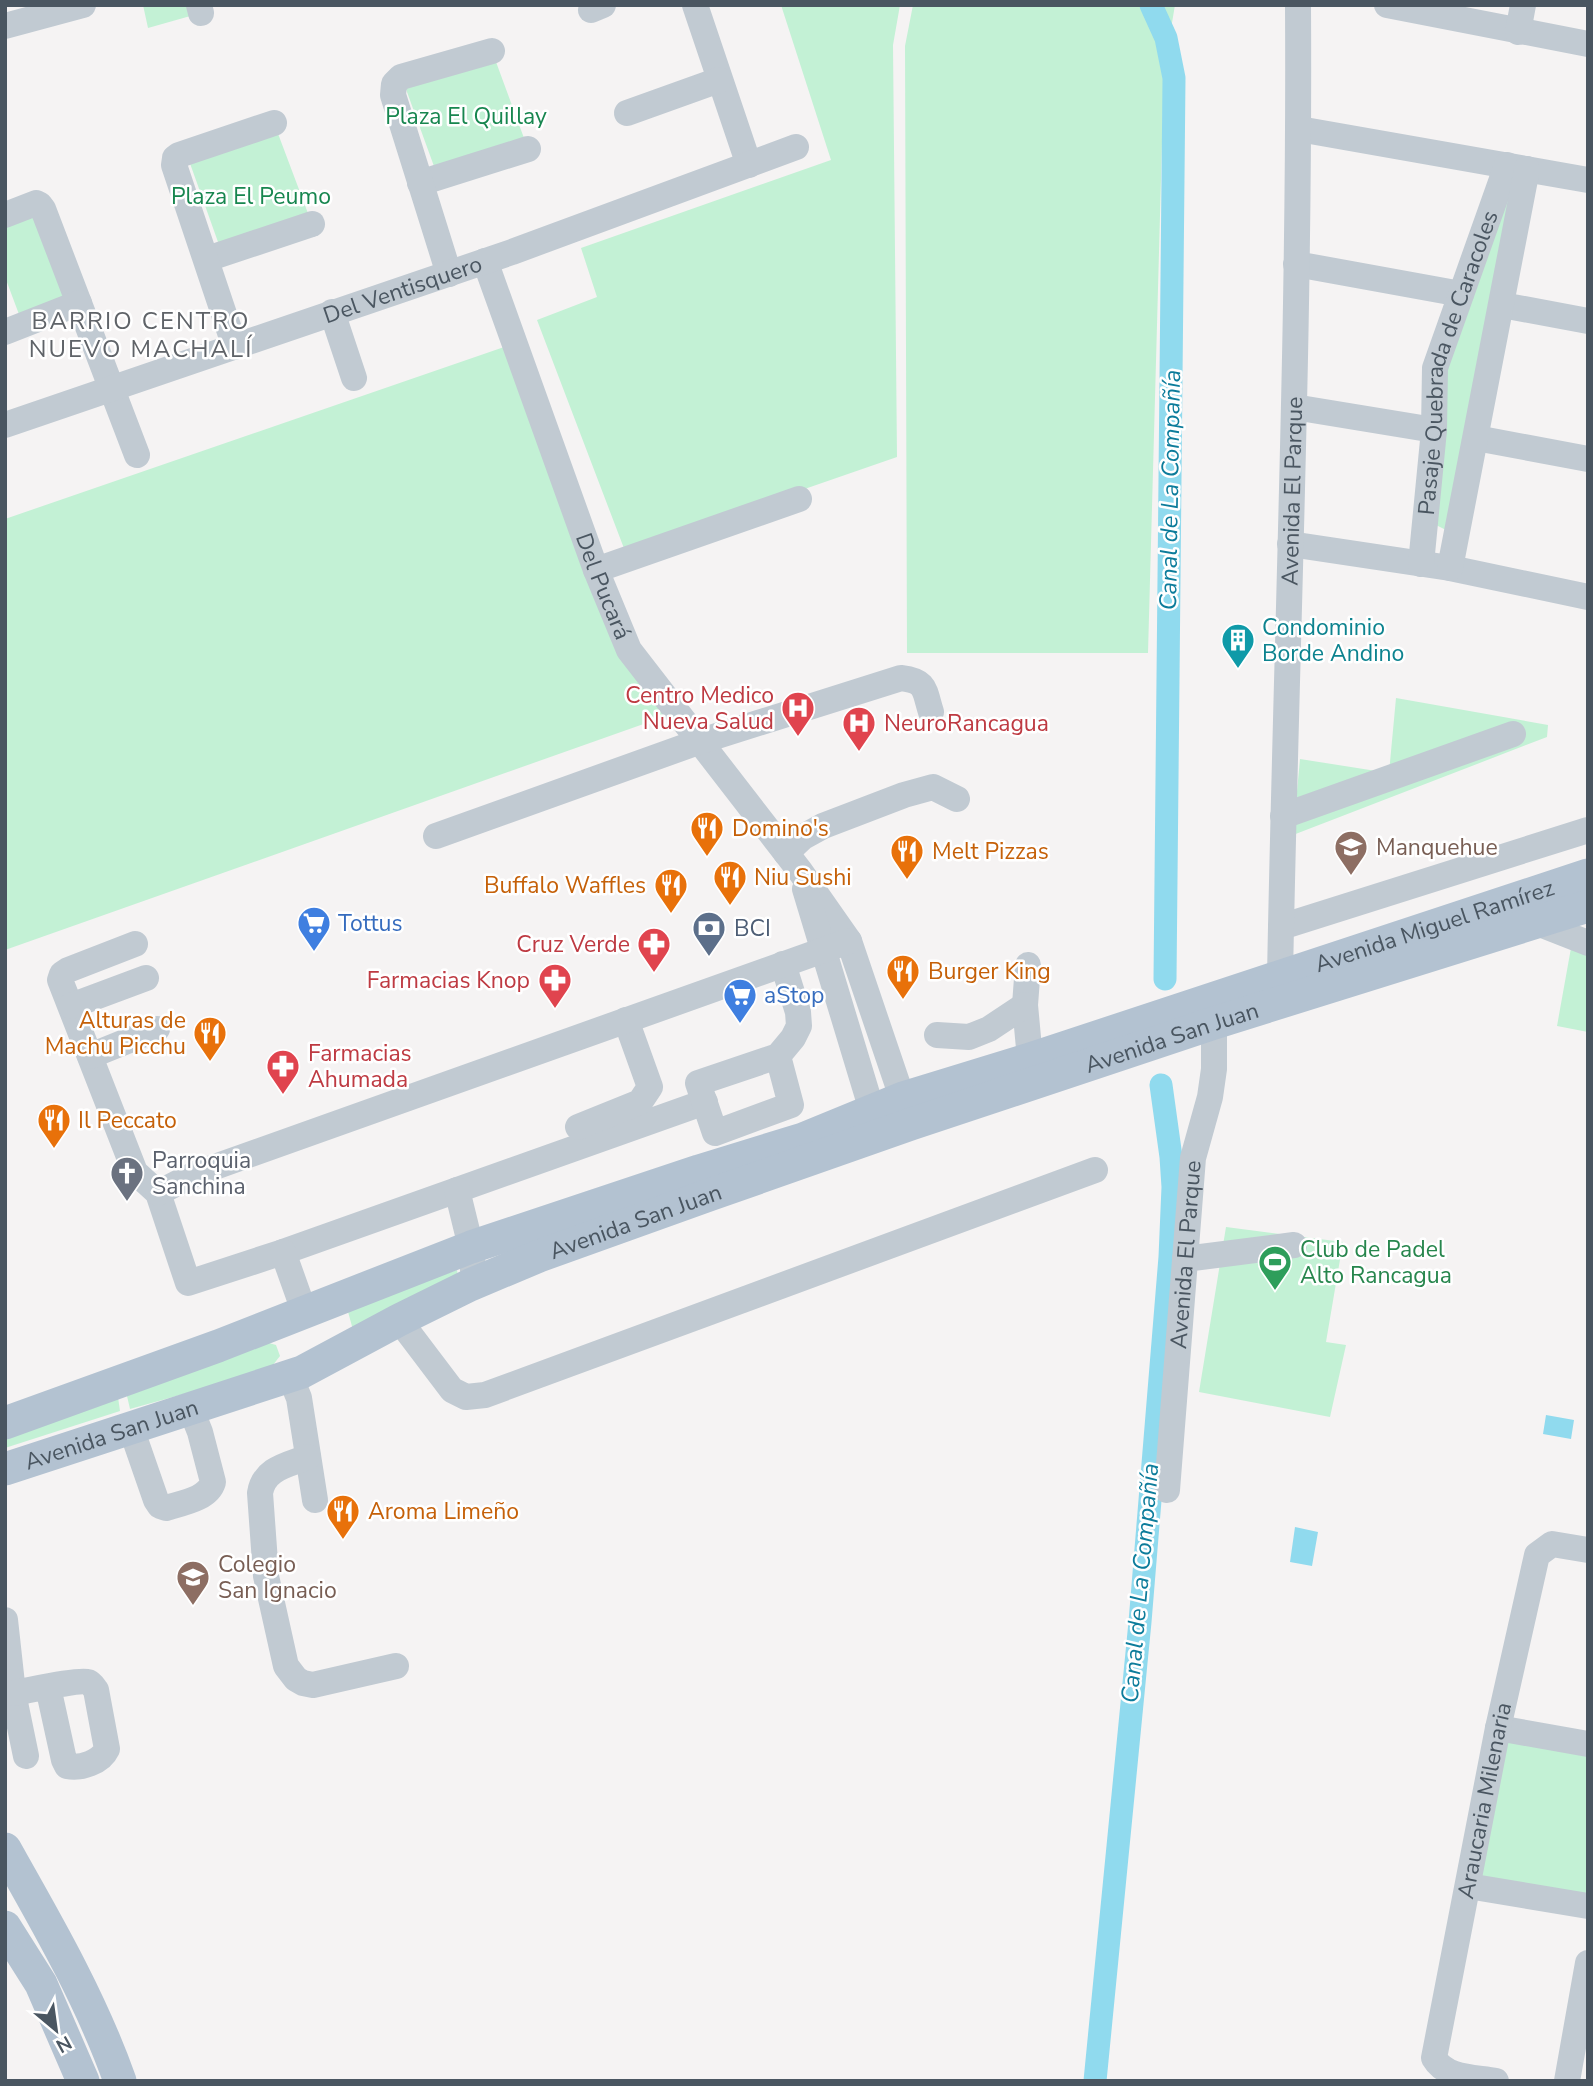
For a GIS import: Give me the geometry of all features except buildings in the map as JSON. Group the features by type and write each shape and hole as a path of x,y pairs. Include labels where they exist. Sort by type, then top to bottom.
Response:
{"main road":[{"path":"1502,903 1588,862"},
{"name":"Avenida Miguel Ramírez","path":"1279,990 1502,903 1588,875"},
{"name":"Avenida Miguel Ramírez","path":"1279,990 1537,923 1588,906"},
{"name":"Avenida San Juan","path":"907,1111 1214,1023 1279,990"},
{"name":"Avenida San Juan","path":"5,1469 302,1372 470,1285 907,1111 1030,1059 1279,990"},
{"name":"Avenida San Juan","path":"5,1423 231,1340 471,1247 803,1139 876,1123"},
{"path":"231,1340 242,1381 232,1396"},
{"path":"5,1849 84,1993 120,2081"},
{"path":"5,1927 41,1984 83,2081"}],"street":[{"path":"5,26 83,5"},
{"path":"695,5 749,165"},
{"name":"Avenida El Parque","path":"1279,990 1294,407 1299,129 1298,5"},
{"path":"1518,32 1523,5"},
{"path":"1400,6 1518,32 1588,44"},
{"path":"449,274 393,95 394,84 401,77 492,51"},
{"path":"627,113 719,80"},
{"path":"235,347 174,165 175,158 274,123"},
{"path":"1299,129 1588,180"},
{"name":"Del Ventisquero","path":"5,425 449,274 796,147"},
{"path":"420,183 528,149"},
{"name":"Pasaje Quebrada de Caracoles","path":"1421,564 1434,430 1435,368 1461,294 1517,167"},
{"name":"Pasaje Quebrada de Caracoles","path":"1450,568 1502,305 1517,167"},
{"path":"5,215 36,203 40,205 137,455"},
{"path":"207,259 312,224"},
{"name":"Del Pucará","path":"485,261 596,570 629,650 793,862 849,941 907,1111"},
{"path":"1296,264 1461,294"},
{"path":"5,332 79,303"},
{"path":"1502,305 1588,321"},
{"path":"332,312 354,378"},
{"path":"1294,407 1434,430"},
{"path":"1476,438 1588,459"},
{"path":"596,570 799,499"},
{"path":"1290,544 1450,568 1588,597"},
{"path":"436,836 701,741 901,678 916,680 922,684 931,712"},
{"path":"1283,816 1513,734"},
{"path":"793,862 803,837 823,826 904,795 933,788 957,799"},
{"path":"1281,927 1588,830"},
{"name":"Del Pucará","path":"793,862 876,1123"},
{"path":"1537,923 1588,943"},
{"path":"158,1193 195,1174 849,941"},
{"path":"135,944 68,970 60,979 135,1172 158,1193 188,1283 283,1252 705,1102"},
{"path":"699,1171 715,1133 698,1083 778,1056 799,1026 798,1012 783,964"},
{"path":"1028,965 1025,1005 1030,1059"},
{"path":"71,1006 146,978"},
{"path":"937,1035 970,1037 989,1029 1025,1005"},
{"path":"578,1127 640,1102 650,1087 626,1020"},
{"name":"Avenida El Parque","path":"1167,1490 1193,1158 1210,1097 1214,1069 1214,1023"},
{"path":"90,1056 157,1029"},
{"path":"778,1056 803,1139"},
{"path":"715,1133 791,1105"},
{"path":"399,1320 453,1390 466,1397 485,1395 1095,1170"},
{"path":"457,1190 471,1247 474,1281 470,1285"},
{"path":"1185,1259 1294,1245"},
{"path":"283,1252 304,1311"},
{"path":"290,1376 299,1398 314,1500"},
{"path":"131,1428 156,1500 160,1506 166,1508 205,1494 211,1488 201,1432 190,1407"},
{"path":"308,1457 278,1468 261,1483 266,1576 286,1666 296,1679 313,1685 396,1666"},
{"name":"Araucaria Milenaria","path":"1496,2081 1449,2073 1440,2067 1434,2058 1498,1728 1537,1555 1552,1544 1588,1550"},
{"path":"5,1620 13,1693 26,1756"},
{"path":"13,1693 48,1687"},
{"path":"1498,1728 1588,1744"},
{"path":"1468,1886 1588,1906"},
{"path":"1567,2081 1588,1963"}],"green space":[{"path":"143,5 199,5 201,13 148,28"},
{"path":"781,5 900,5 893,45 897,457 625,551 537,320 597,297 581,248 831,160"},
{"path":"913,5 1175,5 1164,70 1148,653 907,653 905,46"},
{"name":"Plaza El Quillay","path":"492,51 528,149 439,180 403,81"},
{"name":"Plaza El Peumo","path":"274,123 312,224 223,256 187,155"},
{"path":"1514,185 1452,533 1436,525 1446,343"},
{"path":"47,212 77,296 20,317 5,277 5,227"},
{"path":"507,346 669,715 5,950 5,519"},
{"path":"1396,698 1548,725 1547,737 1293,835 1300,759 1389,773"},
{"path":"1588,942 1588,1032 1557,1026 1571,948"},
{"name":"Club de Padel Alto Rancagua","path":"1226,1227 1343,1242 1326,1342 1346,1345 1330,1417 1199,1392"},
{"path":"457,1270 458,1276 353,1330 347,1308"},
{"path":"262,1341 276,1345 280,1356 269,1370 130,1409 127,1396"},
{"path":"118,1397 120,1411 5,1448 5,1435"},
{"path":"1508,1736 1588,1750 1588,1897 1481,1877"}],"water":[{"path":"1546,1415 1574,1420 1571,1439 1543,1434"},
{"path":"1295,1527 1318,1532 1312,1566 1290,1562"}],"waterway":[{"name":"Canal de La Compañía","path":"1151,5 1166,38 1174,78 1165,979"},
{"name":"Canal de La Compañía","path":"1095,2081 1140,1622 1170,1257 1173,1187 1161,1085"}],"place":[{"name":"Condominio Borde Andino","path":"1238,670"},
{"name":"Centro Medico Nueva Salud","path":"798,738"},
{"name":"NeuroRancagua","path":"859,753"},
{"name":"Domino's","path":"707,858"},
{"name":"Manquehue","path":"1351,877"},
{"name":"Melt Pizzas","path":"907,881"},
{"name":"Niu Sushi","path":"730,907"},
{"name":"Buffalo Waffles","path":"671,915"},
{"name":"Tottus","path":"314,953"},
{"name":"BCI","path":"709,958"},
{"name":"Cruz Verde","path":"654,974"},
{"name":"Burger King","path":"903,1001"},
{"name":"Farmacias Knop","path":"555,1010"},
{"name":"aStop","path":"740,1025"},
{"name":"Alturas de Machu Picchu","path":"210,1063"},
{"name":"Farmacias Ahumada","path":"283,1096"},
{"name":"Il Peccato","path":"54,1150"},
{"name":"Parroquia Sanchina","path":"127,1203"},
{"name":"Club de Padel Alto Rancagua","path":"1275,1292"},
{"name":"Aroma Limeño","path":"343,1541"},
{"name":"Colegio San Ignacio","path":"193,1607"}],"district":[{"name":"BARRIO CENTRO NUEVO MACHALÍ","path":"141,335"}]}
